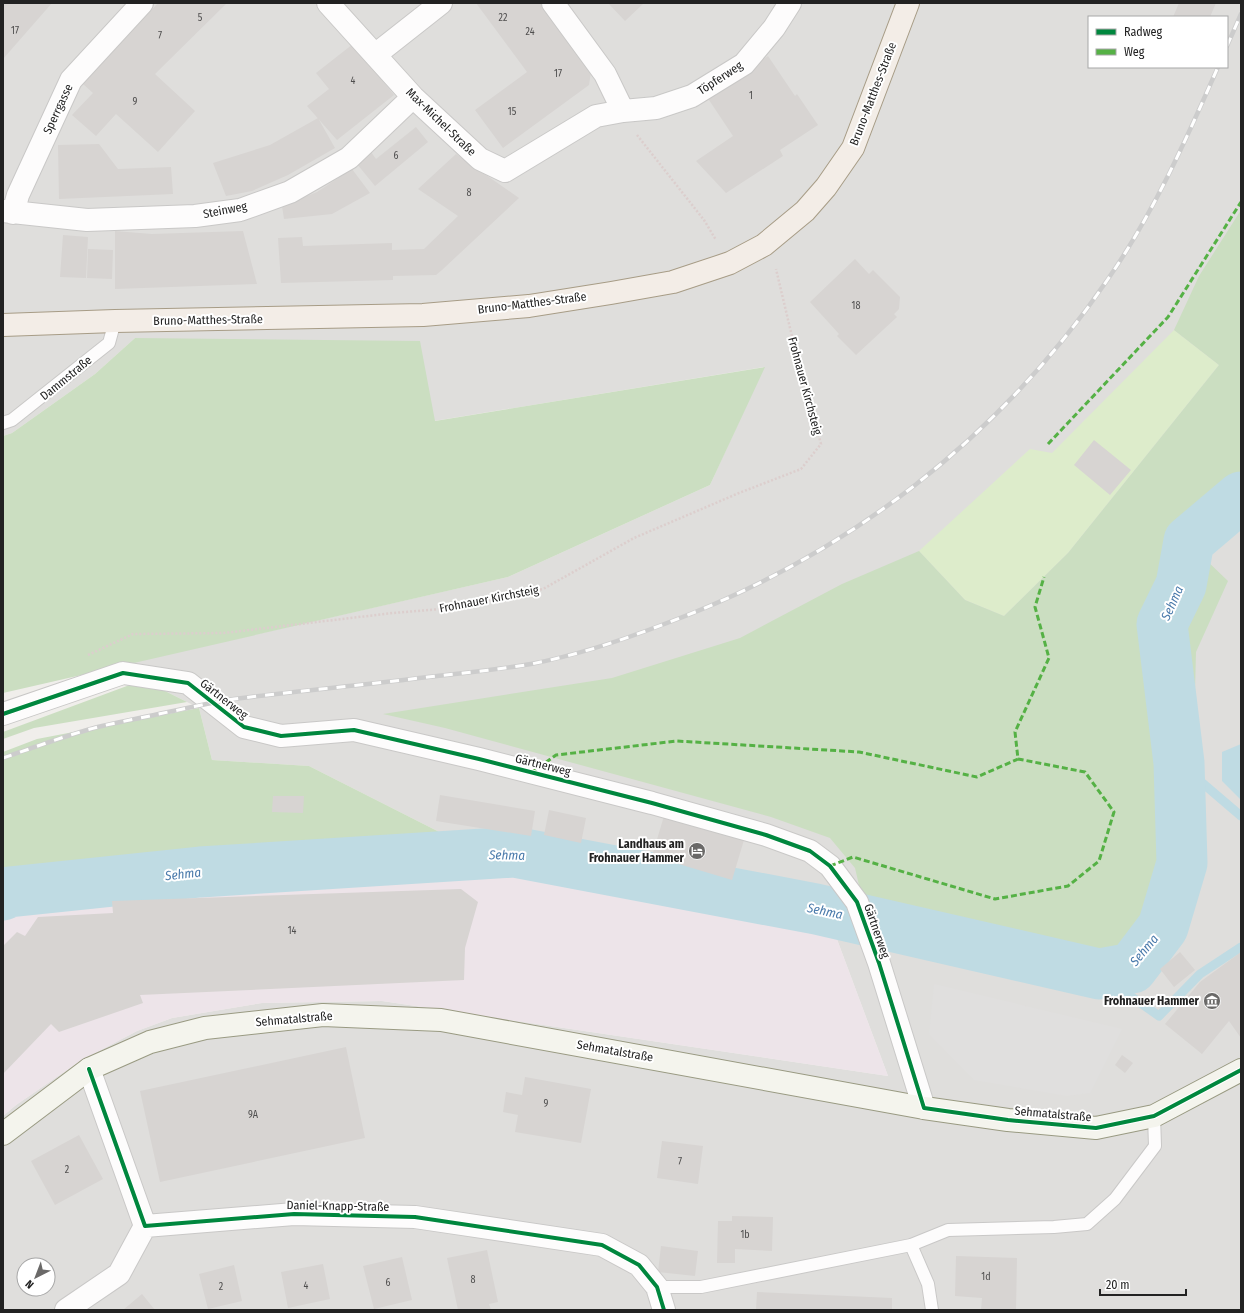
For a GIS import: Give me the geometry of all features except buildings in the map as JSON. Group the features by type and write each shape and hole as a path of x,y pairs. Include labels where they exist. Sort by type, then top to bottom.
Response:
{"main road":[{"name":"Bruno-Matthes-Straße","path":"3,326 115,321 422,315 528,306 673,282 730,263 764,245 806,211 826,187 853,148 908,3"},
{"name":"Sehmatalstraße","path":"3,1134 89,1069 150,1042 205,1028 323,1015 442,1020 924,1108 1008,1120 1096,1128 1154,1116 1241,1070"}],"street":[{"name":"Sperrgasse","path":"8,212 18,194 71,80 142,3"},
{"name":"Max-Michel-Straße","path":"328,3 413,97 480,159 505,171 596,116"},
{"path":"375,55 441,3"},
{"path":"553,3 605,74 623,111"},
{"name":"Töpferweg","path":"596,116 623,111 656,108 692,96 744,64 774,28 790,3"},
{"name":"Steinweg","path":"8,212 87,220 195,216 240,210 290,192 349,158 413,97"},
{"name":"Gärtnerweg","path":"3,714 123,673 188,684 244,727 281,736 354,730 652,802 766,836 810,851 830,866 857,902 879,963 924,1108"},
{"path":"66,1310 119,1274 145,1226 89,1069"},
{"name":"Daniel-Knapp-Straße","path":"145,1226 294,1214 415,1217 602,1245 639,1265 657,1287 664,1310"}],"lane":[{"name":"Dammstraße","path":"3,423 12,420 109,343 115,321"},
{"path":"657,1287 701,1287 911,1245 948,1230 1054,1227 1086,1224 1115,1200 1155,1146 1154,1116"},
{"path":"911,1245 928,1284 932,1310"}],"path":[{"path":"623,111 630,126 704,220"}],"shaded area":[{"path":"3,3 1241,3 1241,1310 3,1310 3,1116 16,1105 80,1061 137,1031 172,1018 262,1003 382,1001 888,1076 835,934 649,897 498,871 465,845 309,766 212,760 199,708 143,680 121,665 508,577 710,485 764,367 434,421 135,338 95,374 12,433 3,436"},
{"path":"498,871 649,897 835,934 888,1076 382,1001 262,1003 172,1018 137,1031 80,1061 16,1105 3,1116 3,911 10,906 130,890 329,882"},
{"path":"934,984 1122,1029 1090,1093 1067,1096 974,1080 929,1034"}],"green space":[{"path":"1241,210 1241,513 1207,502 1178,533 1228,581 1196,652 1193,772 1193,871 1175,935 1149,927 1100,958 976,936 865,911 855,868 830,838 771,817 445,728 383,714 612,678 740,638 842,584 919,551 965,600 1004,616 1068,553 1219,365 1174,330 1199,276"},
{"path":"1174,330 1219,365 1068,553 1004,616 965,600 919,551 1030,449 1052,453"},
{"path":"135,338 420,341 435,421 765,367 710,485 508,577 3,693 3,436 12,433 95,374"},
{"path":"143,680 187,702 34,728 3,739 3,732"},
{"path":"199,708 212,760 309,766 465,845 498,871 289,853 133,874 26,873 3,877 3,752 37,739"}],"water":[{"path":"1241,744 1241,800 1222,781 1222,752"}],"waterway":[{"name":"Sehma","path":"3,895 9,892 200,872 514,852 816,909 1099,974 1132,968 1163,927 1182,863 1179,763 1162,624 1181,585 1189,541 1241,497"},
{"path":"1179,763 1241,816"},
{"path":"1099,974 1159,1016 1200,974 1241,947"}],"railway":[{"path":"1228,44 1241,14"},
{"path":"3,758 90,729 234,699 492,670 531,664 583,652 667,623 733,596 797,563 857,527 914,486 968,440 1019,390 1065,337 1108,279 1140,229 1168,176 1218,68"}],"marked path":[{"path":"1048,444 1168,317 1241,202"},
{"path":"830,866 853,857 995,899 1068,886 1099,861 1114,812 1085,772 1018,759 1015,732 1049,658 1035,607 1044,577"},
{"path":"531,773 556,755 677,741 859,752 977,777 1018,759"}],"cycle path":[{"path":"3,714 123,673 188,683 244,727 281,736 354,730 479,759 652,803 766,835 810,851 830,866 857,902 879,963 924,1108 1008,1120 1096,1128 1154,1116 1241,1070"},
{"path":"89,1069 145,1226 294,1214 415,1217 602,1245 639,1265 657,1287 664,1310"}],"place":[{"name":"Landhaus am Frohnauer Hammer","path":"697,851"},
{"name":"Frohnauer Hammer","path":"1212,1001"}]}
